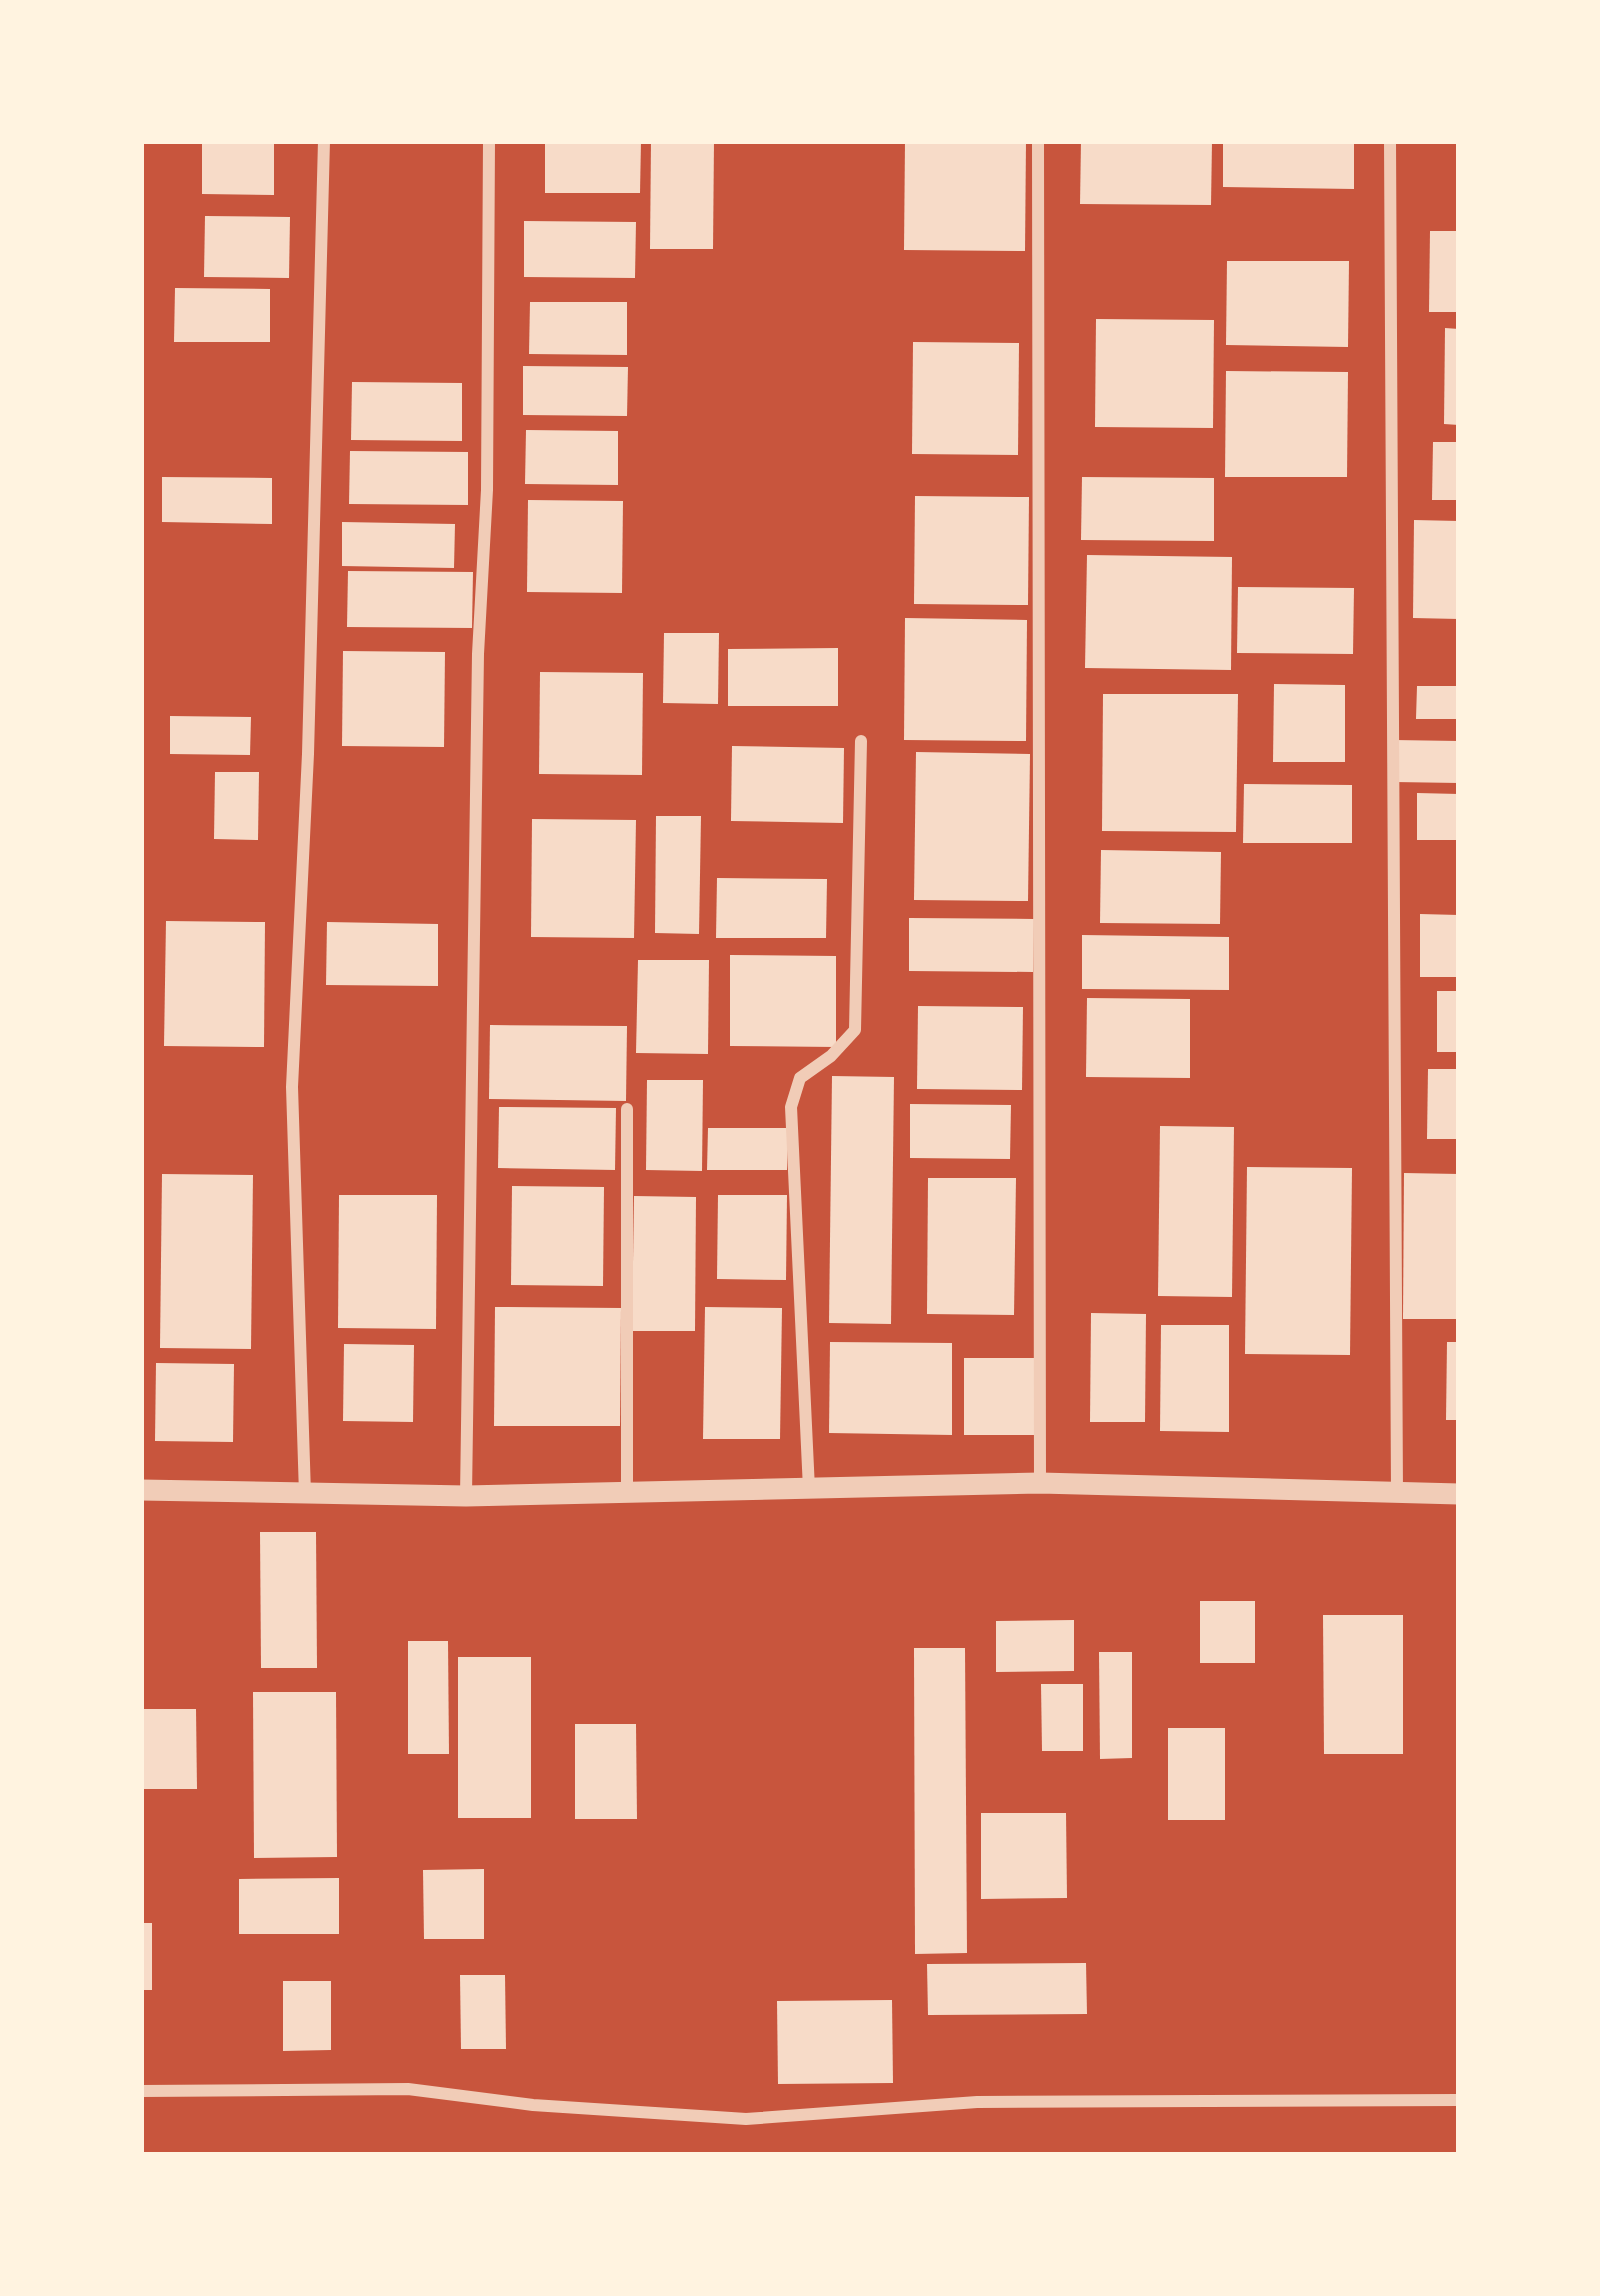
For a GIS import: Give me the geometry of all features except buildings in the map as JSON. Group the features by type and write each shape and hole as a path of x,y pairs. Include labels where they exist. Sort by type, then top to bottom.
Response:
{"street":[{"path":"305,1496 292,1088 308,754 324,141"},
{"path":"466,1496 478,654 488,490 489,141"},
{"path":"1038,141 1040,1483"},
{"path":"1390,141 1397,1493"},
{"path":"809,1491 790,1107 800,1078 831,1056 855,1030 861,741"},
{"path":"627,1109 627,1494"},
{"path":"141,1490 466,1496 1040,1483 1459,1494"},
{"path":"141,2091 408,2089 533,2105 746,2119 977,2102 1459,2100"}]}
